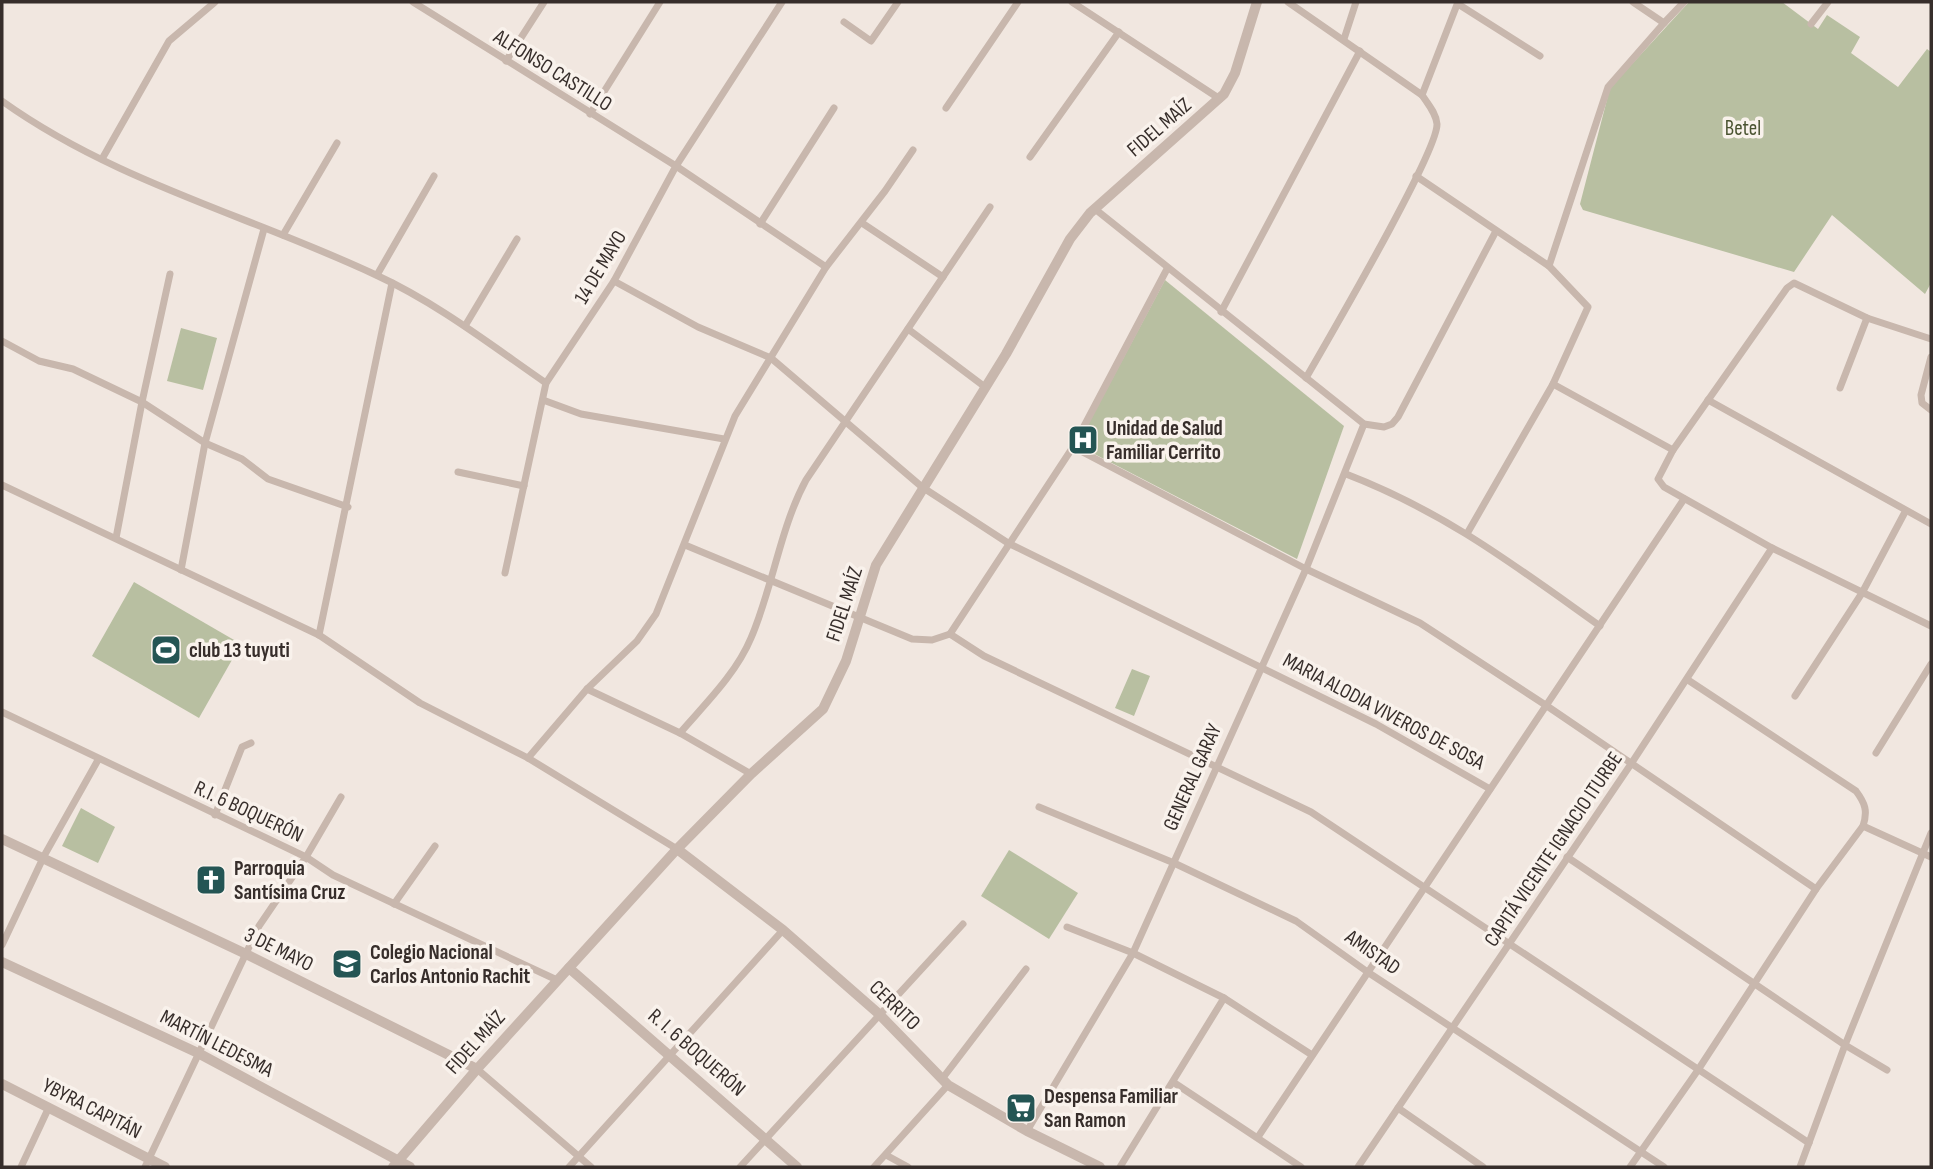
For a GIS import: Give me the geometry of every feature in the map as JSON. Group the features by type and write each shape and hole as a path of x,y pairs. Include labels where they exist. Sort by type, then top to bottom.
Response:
{"street":[{"path":"102,159 169,41 215,2"},
{"path":"506,61 544,2"},
{"path":"590,114 660,2"},
{"name":"14 DE MAYO","path":"505,573 546,383 614,281 676,166 782,2"},
{"path":"844,22 871,41 898,2"},
{"path":"946,108 1018,2"},
{"path":"1072,2 1220,99"},
{"path":"1288,2 1422,95 1437,123 1416,176 1306,378"},
{"path":"1344,39 1356,2"},
{"path":"1633,2 1664,23"},
{"path":"1549,266 1608,87 1684,2"},
{"path":"1811,24 1828,2"},
{"name":"ALFONSO CASTILLO","path":"419,3 506,61 676,166 826,267"},
{"name":"FIDEL MAÍZ","path":"396,1163 477,1069 677,849 751,774 823,709 846,661 876,565 985,387 1052,268 1070,239 1095,209 1220,99 1234,73 1255,3"},
{"path":"1422,95 1458,3 1540,56"},
{"path":"1030,157 1119,33"},
{"path":"1222,312 1360,51"},
{"path":"2,101 44,130 102,159 393,283 465,326 546,383"},
{"path":"760,224 834,108"},
{"path":"283,235 337,143"},
{"path":"528,758 587,689 647,627 685,545 724,439 826,267 862,223 913,150"},
{"path":"377,275 434,176"},
{"path":"1416,176 1549,266 1588,307 1553,384 1468,532"},
{"path":"680,733 737,662 750,641 773,581 799,494 990,206"},
{"path":"1095,209 1364,424 1384,427 1392,424 1398,417 1496,231"},
{"path":"862,223 943,277"},
{"path":"181,570 205,443 264,229"},
{"path":"465,326 517,239"},
{"path":"685,545 912,639 932,640 950,634 1073,447 1167,269"},
{"path":"116,538 170,274"},
{"name":"MARIA ALODIA VIVEROS DE SOSA","path":"614,281 698,327 771,358 922,487 1008,543 1261,665 1376,724 1490,789"},
{"path":"319,635 393,283"},
{"path":"1931,339 1867,318 1794,284 1787,288 1673,450 1658,479 1664,487 1772,548 1931,626"},
{"path":"1840,388 1867,318"},
{"path":"908,329 985,387"},
{"path":"2,341 39,361 73,369 142,402 205,443 242,459 268,479 348,507"},
{"path":"1931,357 1921,395 1922,403 1931,410"},
{"path":"1553,384 1673,450"},
{"path":"543,400 581,414 724,439"},
{"path":"1708,400 1905,512 1931,524"},
{"name":"GENERAL GARAY","path":"1027,1131 1133,953 1214,767 1306,569 1364,424"},
{"path":"1073,447 1306,569 1420,623 1816,889"},
{"path":"458,472 524,486"},
{"path":"1346,474 1408,499 1468,532 1600,626"},
{"path":"2,485 319,635 421,704 528,758 677,849"},
{"path":"1258,1138 1684,499"},
{"path":"1795,696 1862,593 1905,512"},
{"name":"CAPITÁ VICENTE IGNACIO ITURBE","path":"1358,1167 1688,680 1772,548"},
{"path":"950,634 985,656 1311,812 1809,1143"},
{"path":"1876,752 1931,664"},
{"path":"1630,1167 1755,985 1816,889 1863,825 1867,813 1864,802 1856,791 1688,680"},
{"path":"587,689 680,733 751,774"},
{"name":"R.I. 6 BOQUERÓN","path":"2,712 306,857 333,875 557,980"},
{"path":"215,815 242,747 251,743"},
{"path":"2,945 44,856 98,760"},
{"path":"147,1163 275,898 306,857 341,797"},
{"name":"AMISTAD","path":"1039,807 1174,863 1296,921 1369,973 1664,1167"},
{"path":"1863,825 1931,856"},
{"path":"1800,1167 1845,1045 1931,833"},
{"name":"3 DE MAYO","path":"2,838 246,954 477,1069 591,1167"},
{"path":"394,904 435,846"},
{"name":"CERRITO","path":"677,849 783,930 879,1014 945,1082 1027,1131 1100,1167"},
{"path":"1567,858 1845,1045 1887,1070"},
{"path":"740,1167 963,924"},
{"path":"1067,927 1133,953 1224,998 1312,1055"},
{"path":"569,1167 783,930"},
{"name":"MARTÍN LEDESMA","path":"2,962 198,1053 396,1163 410,1167"},
{"name":"R. I. 6 BOQUERÓN","path":"569,968 672,1055 797,1167"},
{"path":"874,1167 945,1082 1026,969"},
{"path":"1120,1167 1224,998"},
{"path":"1173,1082 1301,1167"},
{"name":"YBYRA CAPITÁN","path":"2,1084 49,1107 147,1163 165,1167"},
{"path":"21,1167 49,1107"},
{"path":"1398,1108 1483,1167"},
{"path":"886,1155 908,1167"}],"green space":[{"name":"Betel","path":"1689,2 1782,2 1818,29 1827,15 1860,37 1851,53 1898,87 1927,49 1931,52 1931,283 1925,294 1832,215 1794,272 1583,210 1580,204 1610,88"},
{"path":"1165,280 1344,426 1297,559 1077,445"},
{"path":"181,328 217,338 203,390 167,381"},
{"name":"club 13 tuyuti","path":"134,582 241,644 199,718 92,656"},
{"path":"1132,669 1150,676 1134,716 1115,708"},
{"path":"81,808 115,827 98,863 62,846"},
{"path":"1009,850 1078,893 1049,939 981,896"}],"place":[{"name":"Unidad de Salud Familiar Cerrito","path":"1083,440"},
{"name":"club 13 tuyuti","path":"166,650"},
{"name":"Parroquia Santísima Cruz","path":"211,880"},
{"name":"Colegio Nacional Carlos Antonio Rachit","path":"347,964"},
{"name":"Despensa Familiar San Ramon","path":"1021,1108"}]}
